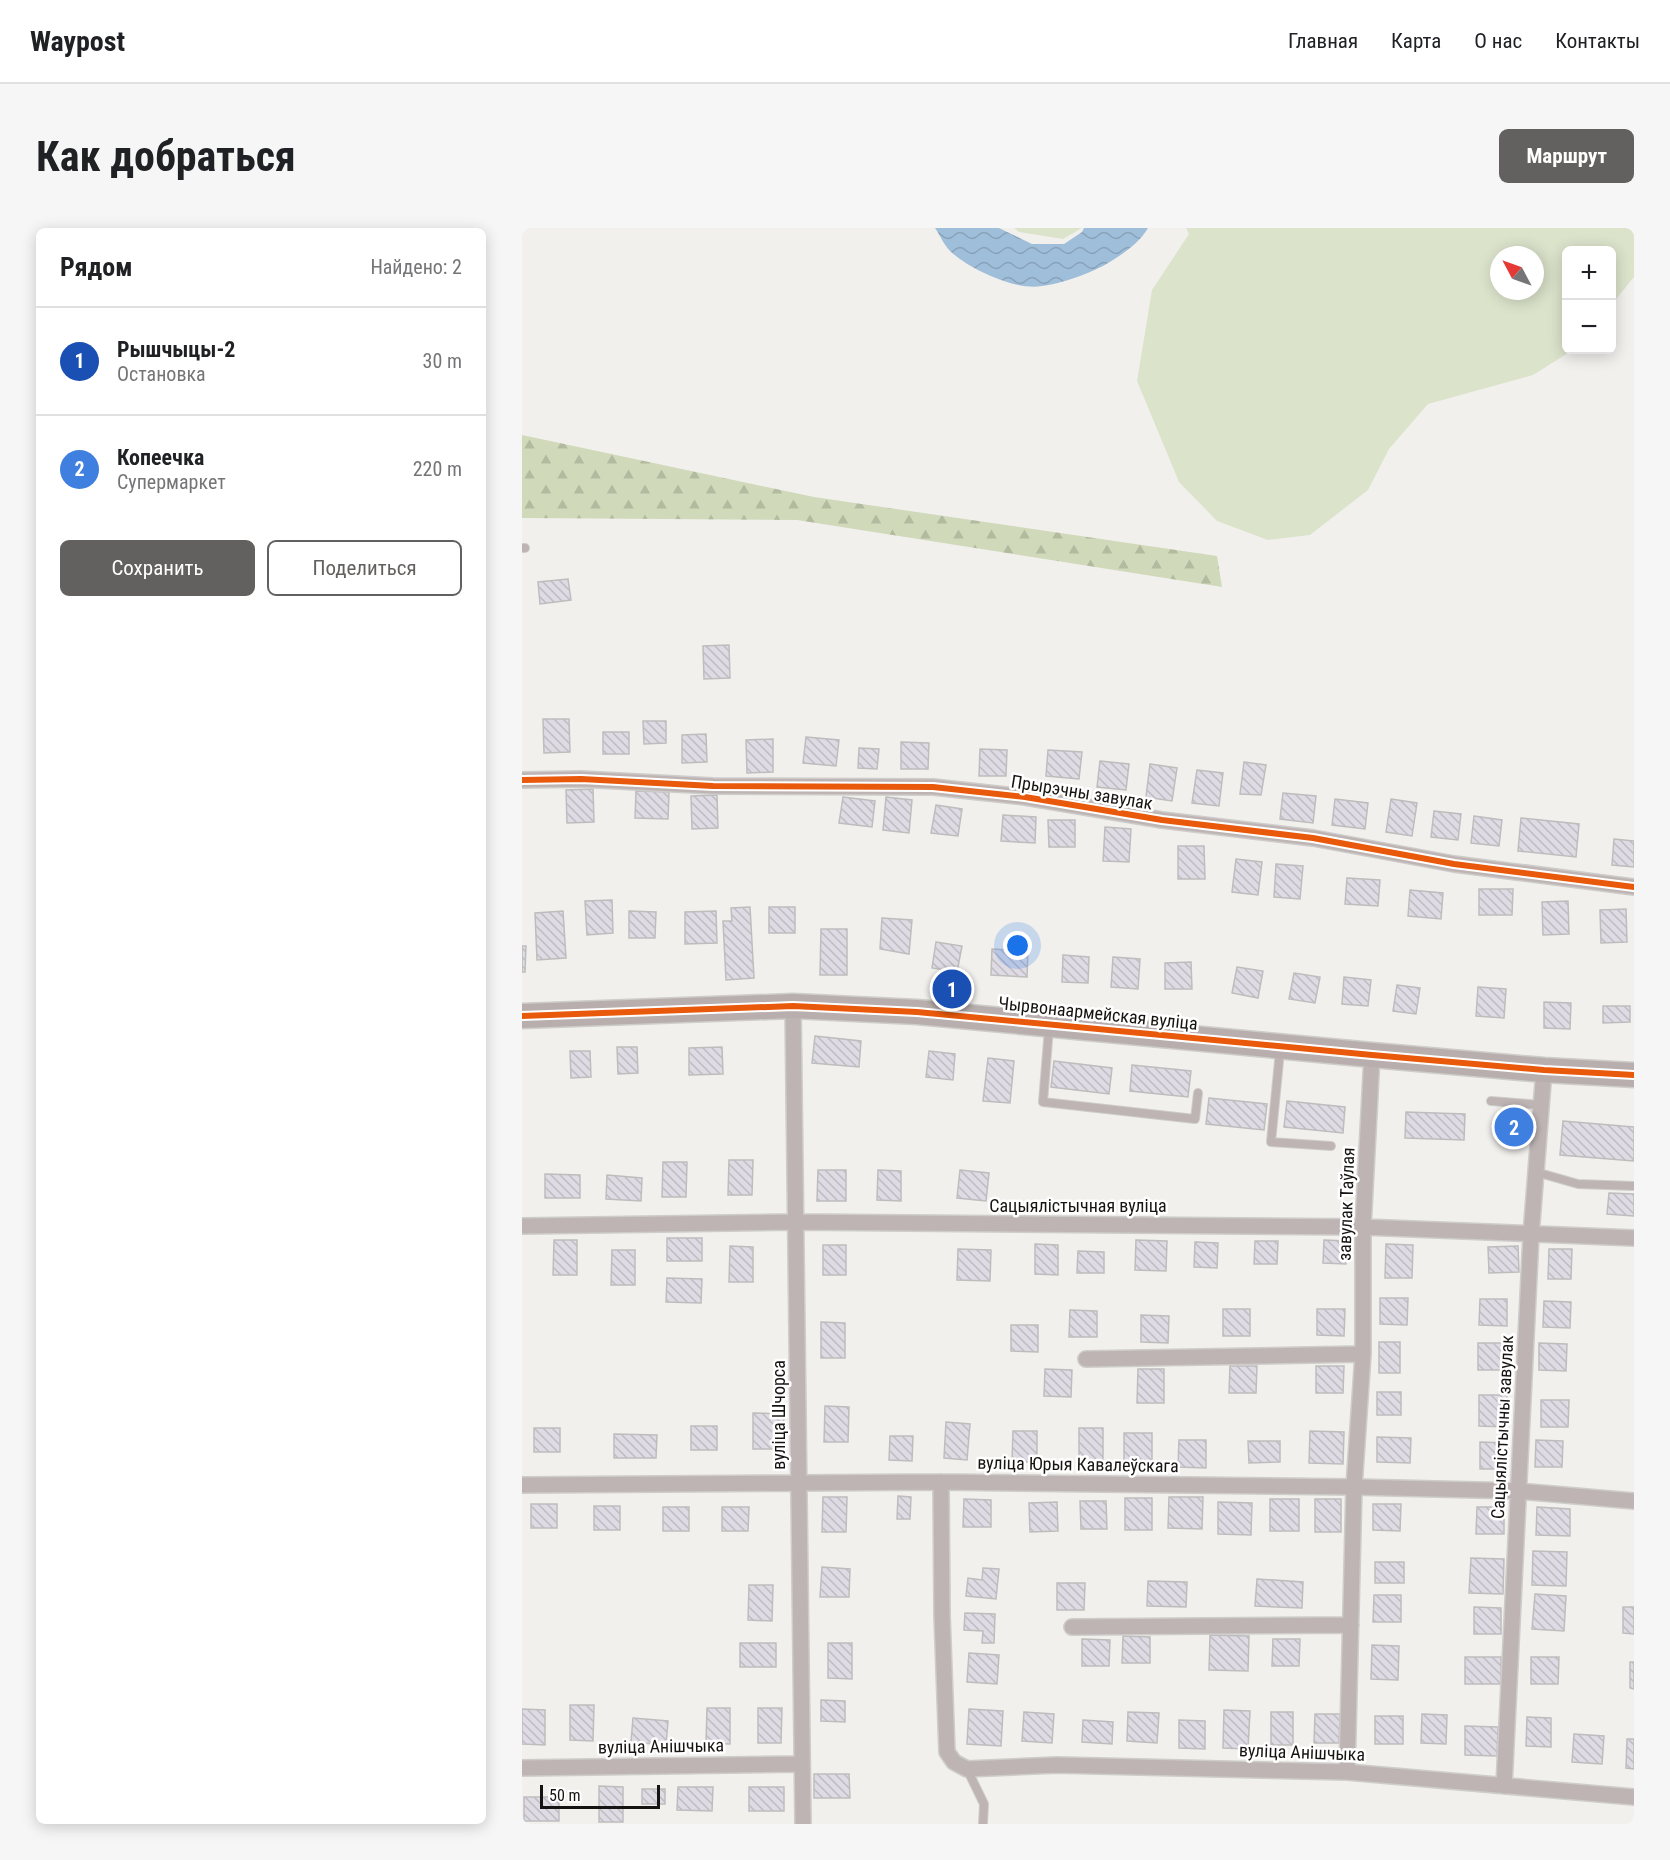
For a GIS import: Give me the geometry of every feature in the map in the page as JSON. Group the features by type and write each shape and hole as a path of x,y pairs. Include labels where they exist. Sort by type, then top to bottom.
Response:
{"highway":[{"name":"Чырвонаармейская вуліца","path":"522,1016 793,1006 917,1012 1372,1055 1544,1070 1634,1075"}],"street":[{"name":"Прырэчны завулак","path":"522,780 581,779 713,786 933,787 1025,797 1162,820 1313,838 1454,864 1634,887"},
{"name":"вуліца Шчорса","path":"793,1006 803,1824"},
{"name":"завулак Таўлая","path":"1347,1772 1354,1486 1363,1354 1363,1227 1372,1055"},
{"name":"Сацыялістычны завулак","path":"1504,1786 1531,1235 1544,1070"},
{"name":"Сацыялістычная вуліца","path":"522,1226 795,1222 1363,1227 1634,1238"},
{"path":"1086,1359 1363,1354"},
{"name":"вуліца Юрыя Кавалеўскага","path":"522,1485 941,1482 1354,1486 1519,1491 1634,1501"},
{"path":"941,1482 942,1615 947,1752 954,1762 967,1769"},
{"path":"1072,1628 1350,1625"},
{"name":"вуліца Анішчыка","path":"522,1768 801,1764"},
{"name":"вуліца Анішчыка","path":"967,1769 1057,1765 1347,1772 1634,1797"}],"lane":[{"path":"1049,1023 1043,1102 1195,1119 1198,1093"},
{"path":"1280,1046 1271,1142 1331,1146"},
{"path":"1491,1101 1541,1105"},
{"path":"1536,1172 1578,1184 1634,1186"},
{"path":"967,1769 984,1804 982,1824"}],"green space":[{"path":"1014,228 1082,228 1063,239 1019,232"},
{"path":"1186,228 1634,228 1634,277 1616,299 1616,246 1562,246 1562,354 1566,354 1533,375 1428,404 1389,449 1368,490 1310,535 1268,540 1217,521 1179,482 1137,381 1152,290 1189,234"},
{"path":"522,435 814,497 1217,556 1222,587 797,520 522,518"}],"water":[{"path":"935,228 999,228 1032,244 1064,244 1082,232 1084,228 1148,228 1134,245 1103,266 1066,281 1031,287 1006,282 969,265 950,251"}],"building":[{"path":"568,579 571,600 540,604 538,582"},
{"path":"729,645 730,678 704,679 703,646"},
{"path":"543,719 569,719 570,752 544,753"},
{"path":"643,721 666,721 666,743 644,744"},
{"path":"603,732 629,732 629,754 603,754"},
{"path":"706,734 707,762 682,763 682,735"},
{"path":"806,737 839,740 836,766 803,763"},
{"path":"773,739 773,772 747,773 746,740"},
{"path":"901,742 929,743 928,769 901,769"},
{"path":"859,748 879,749 877,769 858,768"},
{"path":"980,749 1007,750 1006,776 979,776"},
{"path":"1048,750 1082,752 1079,779 1046,776"},
{"path":"1100,761 1129,764 1126,790 1097,787"},
{"path":"1244,762 1266,765 1261,795 1240,794"},
{"path":"1150,764 1177,768 1172,801 1146,797"},
{"path":"1197,770 1223,773 1219,806 1192,803"},
{"path":"593,789 594,822 567,823 566,790"},
{"path":"636,791 669,792 668,819 635,818"},
{"path":"1283,793 1316,796 1313,823 1280,819"},
{"path":"717,795 718,828 692,829 691,796"},
{"path":"843,797 875,801 872,827 839,823"},
{"path":"886,797 912,800 909,833 883,830"},
{"path":"1335,799 1368,803 1365,829 1332,825"},
{"path":"1391,799 1417,803 1412,836 1386,832"},
{"path":"936,805 962,809 958,836 931,833"},
{"path":"1434,811 1461,814 1458,840 1431,837"},
{"path":"1003,815 1036,817 1035,843 1001,841"},
{"path":"1474,816 1502,820 1499,846 1471,843"},
{"path":"1521,818 1579,824 1576,857 1518,851"},
{"path":"1048,820 1075,820 1075,847 1049,847"},
{"path":"1105,827 1131,829 1129,862 1103,861"},
{"path":"1614,839 1634,841 1634,867 1612,865"},
{"path":"1178,846 1204,846 1205,879 1178,879"},
{"path":"1236,859 1262,862 1258,895 1232,892"},
{"path":"1276,864 1303,866 1300,899 1274,897"},
{"path":"1347,878 1380,880 1378,906 1345,904"},
{"path":"1479,889 1513,889 1512,915 1479,915"},
{"path":"1410,890 1443,893 1441,919 1408,916"},
{"path":"612,900 613,933 587,935 585,901"},
{"path":"1568,901 1569,934 1543,935 1542,902"},
{"path":"750,907 754,978 726,980 723,921 732,921 731,908"},
{"path":"769,907 795,907 795,933 769,933"},
{"path":"1626,909 1627,942 1601,943 1600,910"},
{"path":"563,911 566,958 537,960 535,913"},
{"path":"629,911 656,912 655,938 629,938"},
{"path":"716,911 717,943 685,944 685,912"},
{"path":"882,918 912,920 909,954 880,949"},
{"path":"821,929 847,929 847,975 820,975"},
{"path":"936,942 962,946 957,972 932,968"},
{"path":"522,946 526,946 525,972 522,972"},
{"path":"992,949 1028,951 1027,977 991,975"},
{"path":"1063,955 1089,957 1088,983 1062,982"},
{"path":"1113,957 1140,959 1138,989 1111,987"},
{"path":"1191,962 1192,989 1165,989 1165,963"},
{"path":"1237,967 1263,971 1258,998 1232,993"},
{"path":"1294,973 1320,977 1315,1003 1289,999"},
{"path":"1344,977 1371,980 1368,1006 1342,1004"},
{"path":"1397,985 1420,988 1416,1014 1393,1011"},
{"path":"1478,987 1506,989 1504,1018 1476,1016"},
{"path":"1544,1002 1571,1003 1570,1029 1544,1028"},
{"path":"1603,1006 1630,1006 1630,1022 1603,1023"},
{"path":"815,1036 861,1041 859,1067 812,1063"},
{"path":"617,1047 637,1047 638,1073 618,1074"},
{"path":"722,1047 723,1074 689,1075 689,1048"},
{"path":"570,1051 590,1051 591,1077 571,1078"},
{"path":"929,1051 955,1054 953,1080 926,1077"},
{"path":"988,1058 1014,1061 1010,1103 983,1101"},
{"path":"1054,1061 1112,1068 1109,1094 1051,1087"},
{"path":"1132,1065 1191,1071 1188,1097 1130,1091"},
{"path":"1209,1098 1267,1104 1264,1130 1206,1124"},
{"path":"1287,1101 1345,1107 1343,1133 1284,1127"},
{"path":"1502,1111 1529,1113 1526,1143 1500,1141"},
{"path":"1406,1112 1465,1114 1464,1140 1405,1138"},
{"path":"1563,1121 1634,1127 1634,1161 1560,1155"},
{"path":"729,1160 753,1160 752,1195 728,1195"},
{"path":"663,1162 687,1162 686,1197 662,1197"},
{"path":"818,1170 846,1170 846,1201 817,1201"},
{"path":"878,1170 901,1171 901,1201 877,1200"},
{"path":"960,1170 989,1173 986,1201 957,1198"},
{"path":"545,1174 580,1175 580,1198 545,1198"},
{"path":"607,1175 642,1178 641,1201 606,1199"},
{"path":"1609,1193 1634,1194 1634,1216 1607,1214"},
{"path":"667,1238 702,1238 702,1261 667,1261"},
{"path":"554,1240 577,1240 577,1275 553,1275"},
{"path":"1136,1240 1167,1241 1166,1271 1135,1270"},
{"path":"1324,1240 1347,1241 1346,1264 1323,1263"},
{"path":"1255,1241 1278,1241 1277,1264 1254,1264"},
{"path":"1195,1242 1218,1243 1217,1268 1194,1267"},
{"path":"1035,1244 1058,1245 1058,1275 1035,1274"},
{"path":"1386,1244 1413,1245 1412,1278 1385,1278"},
{"path":"823,1245 846,1245 846,1275 823,1275"},
{"path":"730,1246 753,1247 753,1282 729,1282"},
{"path":"1518,1246 1519,1272 1489,1273 1488,1247"},
{"path":"958,1249 991,1250 990,1281 957,1280"},
{"path":"1549,1249 1572,1249 1571,1279 1548,1279"},
{"path":"612,1250 635,1250 635,1285 611,1285"},
{"path":"1078,1251 1104,1252 1104,1273 1077,1273"},
{"path":"667,1278 702,1279 701,1303 666,1302"},
{"path":"1380,1298 1408,1298 1407,1325 1380,1324"},
{"path":"1480,1299 1507,1299 1507,1326 1479,1325"},
{"path":"1544,1301 1571,1302 1570,1328 1543,1327"},
{"path":"1223,1309 1250,1309 1250,1336 1223,1336"},
{"path":"1317,1309 1345,1309 1344,1336 1317,1335"},
{"path":"1070,1310 1097,1311 1097,1337 1069,1337"},
{"path":"1141,1315 1169,1316 1168,1343 1141,1342"},
{"path":"821,1322 845,1323 845,1358 821,1358"},
{"path":"1011,1325 1038,1325 1038,1352 1011,1351"},
{"path":"1379,1342 1400,1342 1400,1373 1379,1373"},
{"path":"1478,1343 1506,1343 1505,1370 1478,1370"},
{"path":"1539,1343 1567,1344 1566,1371 1539,1370"},
{"path":"1230,1366 1257,1366 1256,1393 1229,1393"},
{"path":"1316,1366 1344,1366 1343,1393 1316,1393"},
{"path":"1045,1369 1072,1370 1071,1397 1044,1396"},
{"path":"1138,1369 1164,1369 1164,1403 1137,1403"},
{"path":"1377,1392 1401,1392 1401,1415 1377,1415"},
{"path":"1479,1395 1507,1395 1506,1427 1479,1426"},
{"path":"1541,1400 1569,1400 1568,1427 1541,1427"},
{"path":"825,1406 849,1407 848,1442 824,1442"},
{"path":"753,1413 784,1414 783,1449 753,1449"},
{"path":"946,1422 970,1424 967,1460 944,1458"},
{"path":"691,1426 717,1426 717,1450 691,1450"},
{"path":"534,1428 560,1428 560,1452 534,1452"},
{"path":"1079,1428 1103,1428 1103,1461 1079,1460"},
{"path":"1013,1431 1037,1431 1037,1462 1012,1462"},
{"path":"1310,1431 1344,1432 1343,1464 1309,1463"},
{"path":"1124,1433 1152,1433 1152,1465 1124,1465"},
{"path":"614,1434 657,1435 656,1458 614,1458"},
{"path":"890,1436 913,1436 912,1461 889,1460"},
{"path":"1377,1437 1411,1438 1410,1463 1377,1462"},
{"path":"1179,1440 1206,1440 1206,1468 1178,1467"},
{"path":"1536,1440 1563,1441 1562,1467 1535,1467"},
{"path":"1248,1441 1280,1441 1280,1462 1249,1463"},
{"path":"1480,1442 1508,1443 1507,1469 1480,1469"},
{"path":"898,1496 911,1497 910,1519 897,1519"},
{"path":"823,1497 847,1497 846,1532 822,1532"},
{"path":"1169,1497 1203,1497 1202,1529 1168,1528"},
{"path":"1125,1498 1152,1498 1152,1530 1125,1530"},
{"path":"964,1499 991,1500 991,1527 963,1527"},
{"path":"1270,1499 1299,1499 1299,1531 1270,1531"},
{"path":"1315,1499 1341,1499 1341,1532 1315,1532"},
{"path":"1080,1501 1106,1501 1107,1529 1081,1529"},
{"path":"1057,1502 1058,1531 1030,1532 1029,1503"},
{"path":"1218,1502 1252,1503 1251,1535 1218,1534"},
{"path":"531,1504 557,1504 557,1528 531,1528"},
{"path":"1373,1504 1401,1504 1400,1531 1373,1530"},
{"path":"594,1506 620,1506 620,1530 594,1530"},
{"path":"663,1507 689,1507 689,1531 663,1531"},
{"path":"722,1507 749,1507 748,1531 722,1531"},
{"path":"1477,1507 1504,1507 1504,1534 1476,1534"},
{"path":"1537,1507 1570,1509 1570,1536 1536,1535"},
{"path":"1533,1551 1567,1552 1566,1586 1532,1585"},
{"path":"1471,1558 1504,1559 1503,1594 1469,1593"},
{"path":"1375,1562 1404,1562 1404,1583 1375,1583"},
{"path":"822,1567 850,1569 849,1597 820,1597"},
{"path":"983,1568 999,1569 996,1599 966,1596 968,1578 982,1580"},
{"path":"1257,1579 1303,1582 1302,1608 1255,1606"},
{"path":"1148,1581 1187,1582 1186,1607 1147,1606"},
{"path":"1057,1583 1085,1583 1084,1610 1057,1610"},
{"path":"749,1585 773,1585 772,1621 748,1620"},
{"path":"1535,1594 1566,1596 1564,1631 1532,1629"},
{"path":"1374,1595 1401,1595 1401,1622 1373,1622"},
{"path":"1474,1607 1501,1608 1501,1634 1474,1634"},
{"path":"1623,1607 1634,1607 1634,1634 1623,1633"},
{"path":"965,1613 995,1614 994,1643 982,1643 983,1631 964,1630"},
{"path":"1210,1635 1249,1636 1248,1671 1209,1670"},
{"path":"1123,1636 1150,1637 1150,1663 1122,1663"},
{"path":"1082,1639 1110,1640 1109,1666 1082,1666"},
{"path":"1273,1639 1300,1639 1299,1666 1272,1666"},
{"path":"740,1643 776,1643 776,1667 740,1667"},
{"path":"828,1643 852,1643 852,1679 828,1678"},
{"path":"1372,1645 1399,1646 1398,1680 1371,1679"},
{"path":"969,1653 999,1655 997,1684 967,1682"},
{"path":"1465,1657 1501,1657 1501,1684 1465,1684"},
{"path":"1531,1657 1559,1657 1558,1684 1531,1684"},
{"path":"1630,1662 1634,1662 1634,1689 1630,1688"},
{"path":"821,1700 845,1701 845,1722 821,1721"},
{"path":"570,1705 594,1705 593,1741 570,1740"},
{"path":"707,1708 730,1708 730,1744 706,1743"},
{"path":"758,1708 782,1708 781,1743 758,1743"},
{"path":"522,1709 545,1710 545,1745 522,1744"},
{"path":"969,1709 1003,1711 1001,1746 967,1744"},
{"path":"1224,1710 1250,1711 1248,1749 1223,1748"},
{"path":"1024,1712 1054,1714 1052,1743 1022,1741"},
{"path":"1128,1712 1159,1713 1157,1743 1127,1741"},
{"path":"1271,1712 1293,1712 1293,1745 1271,1745"},
{"path":"1315,1714 1340,1714 1339,1743 1314,1743"},
{"path":"1422,1714 1447,1715 1446,1744 1421,1743"},
{"path":"1375,1716 1403,1716 1403,1744 1375,1744"},
{"path":"1527,1717 1551,1718 1551,1747 1526,1746"},
{"path":"633,1718 668,1721 666,1745 631,1742"},
{"path":"1083,1720 1113,1722 1112,1744 1082,1742"},
{"path":"1179,1720 1205,1721 1205,1749 1179,1748"},
{"path":"1465,1726 1498,1727 1497,1756 1465,1755"},
{"path":"1574,1734 1604,1736 1602,1764 1572,1762"},
{"path":"1627,1739 1634,1739 1634,1769 1626,1768"},
{"path":"814,1774 849,1774 850,1798 814,1798"},
{"path":"599,1786 623,1787 623,1822 599,1822"},
{"path":"678,1787 713,1787 712,1811 677,1810"},
{"path":"749,1787 784,1787 784,1811 749,1811"},
{"path":"642,1789 665,1789 665,1804 642,1804"},
{"path":"524,1797 559,1797 559,1821 524,1821"}],"cycle path":[{"path":"522,780 581,779 713,786 933,787 1025,797 1162,820 1313,838 1454,864 1634,887"},
{"path":"522,1016 793,1006 917,1012 1372,1055 1544,1070 1634,1075"}],"place":[{"name":"Рышчыцы-2","path":"952,989"},
{"name":"Копеечка","path":"1514,1127"}]}
